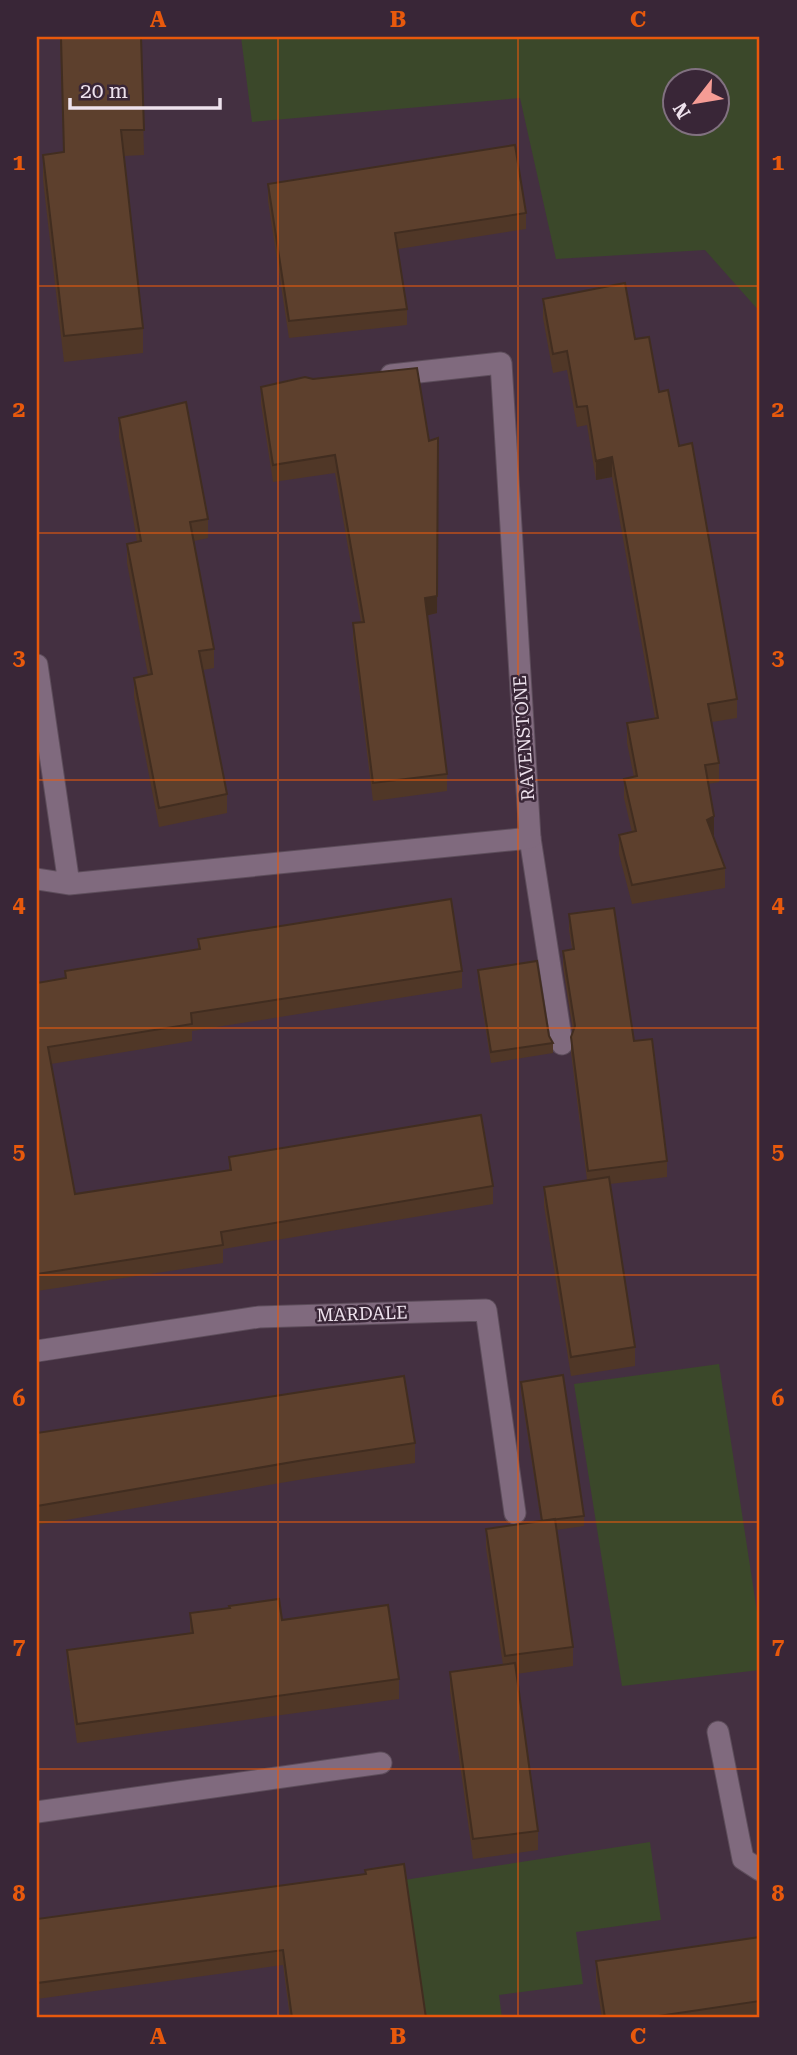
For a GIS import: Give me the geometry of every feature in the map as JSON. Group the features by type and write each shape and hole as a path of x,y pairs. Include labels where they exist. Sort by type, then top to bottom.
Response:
{"street":[{"name":"RAVENSTONE","path":"366,377 500,363 530,838"},
{"path":"37,665 69,884"},
{"path":"37,879 69,884 530,838 562,1044"},
{"name":"MARDALE","path":"37,1351 259,1317 486,1310 514,1513"},
{"path":"718,1732 743,1859 760,1870"},
{"path":"37,1812 381,1763"}],"green space":[{"path":"241,37 760,37 760,312 705,250 556,259 520,98 252,122"},
{"path":"719,1364 760,1631 760,1670 622,1686 574,1384"},
{"path":"650,1842 661,1920 576,1932 583,1984 499,1995 502,2018 424,2018 404,1880"}],"building":[{"path":"61,37 141,37 144,130 121,130 143,328 64,336 43,155 64,152"},
{"path":"515,145 526,213 395,233 407,309 289,321 268,184"},
{"path":"625,283 635,339 649,337 659,392 668,390 679,446 692,443 737,699 708,704 719,763 705,765 714,816 707,820 725,868 632,885 619,835 636,831 624,779 637,776 627,723 658,718 612,457 596,461 587,406 577,407 567,351 553,354 543,299"},
{"path":"417,368 429,441 438,438 437,596 425,598 447,774 373,783 353,623 364,622 335,455 273,465 261,387 305,377 313,379"},
{"path":"186,402 208,519 190,522 214,649 199,651 227,794 159,808 134,678 152,674 127,544 141,541 119,418"},
{"path":"451,899 462,971 191,1013 192,1024 48,1047 75,1194 231,1170 229,1157 481,1115 493,1186 221,1232 223,1245 37,1274 37,983 66,978 65,971 200,949 198,939"},
{"path":"614,908 634,1041 652,1039 667,1161 588,1171 571,1037 575,1026 563,951 574,949 569,914"},
{"path":"537,961 549,1036 553,1043 491,1052 478,970"},
{"path":"609,1177 635,1347 571,1357 544,1187"},
{"path":"563,1375 584,1516 542,1521 521,1382"},
{"path":"404,1376 415,1443 37,1506 37,1433"},
{"path":"555,1519 573,1647 505,1656 486,1529"},
{"path":"279,1599 282,1620 388,1605 399,1679 77,1724 67,1650 193,1633 190,1613"},
{"path":"515,1663 538,1831 473,1839 450,1672"},
{"path":"404,1864 426,2018 292,2018 283,1950 37,1983 37,1919 366,1874 365,1870"},
{"path":"760,1937 760,2001 645,2018 605,2018 596,1961"}]}
